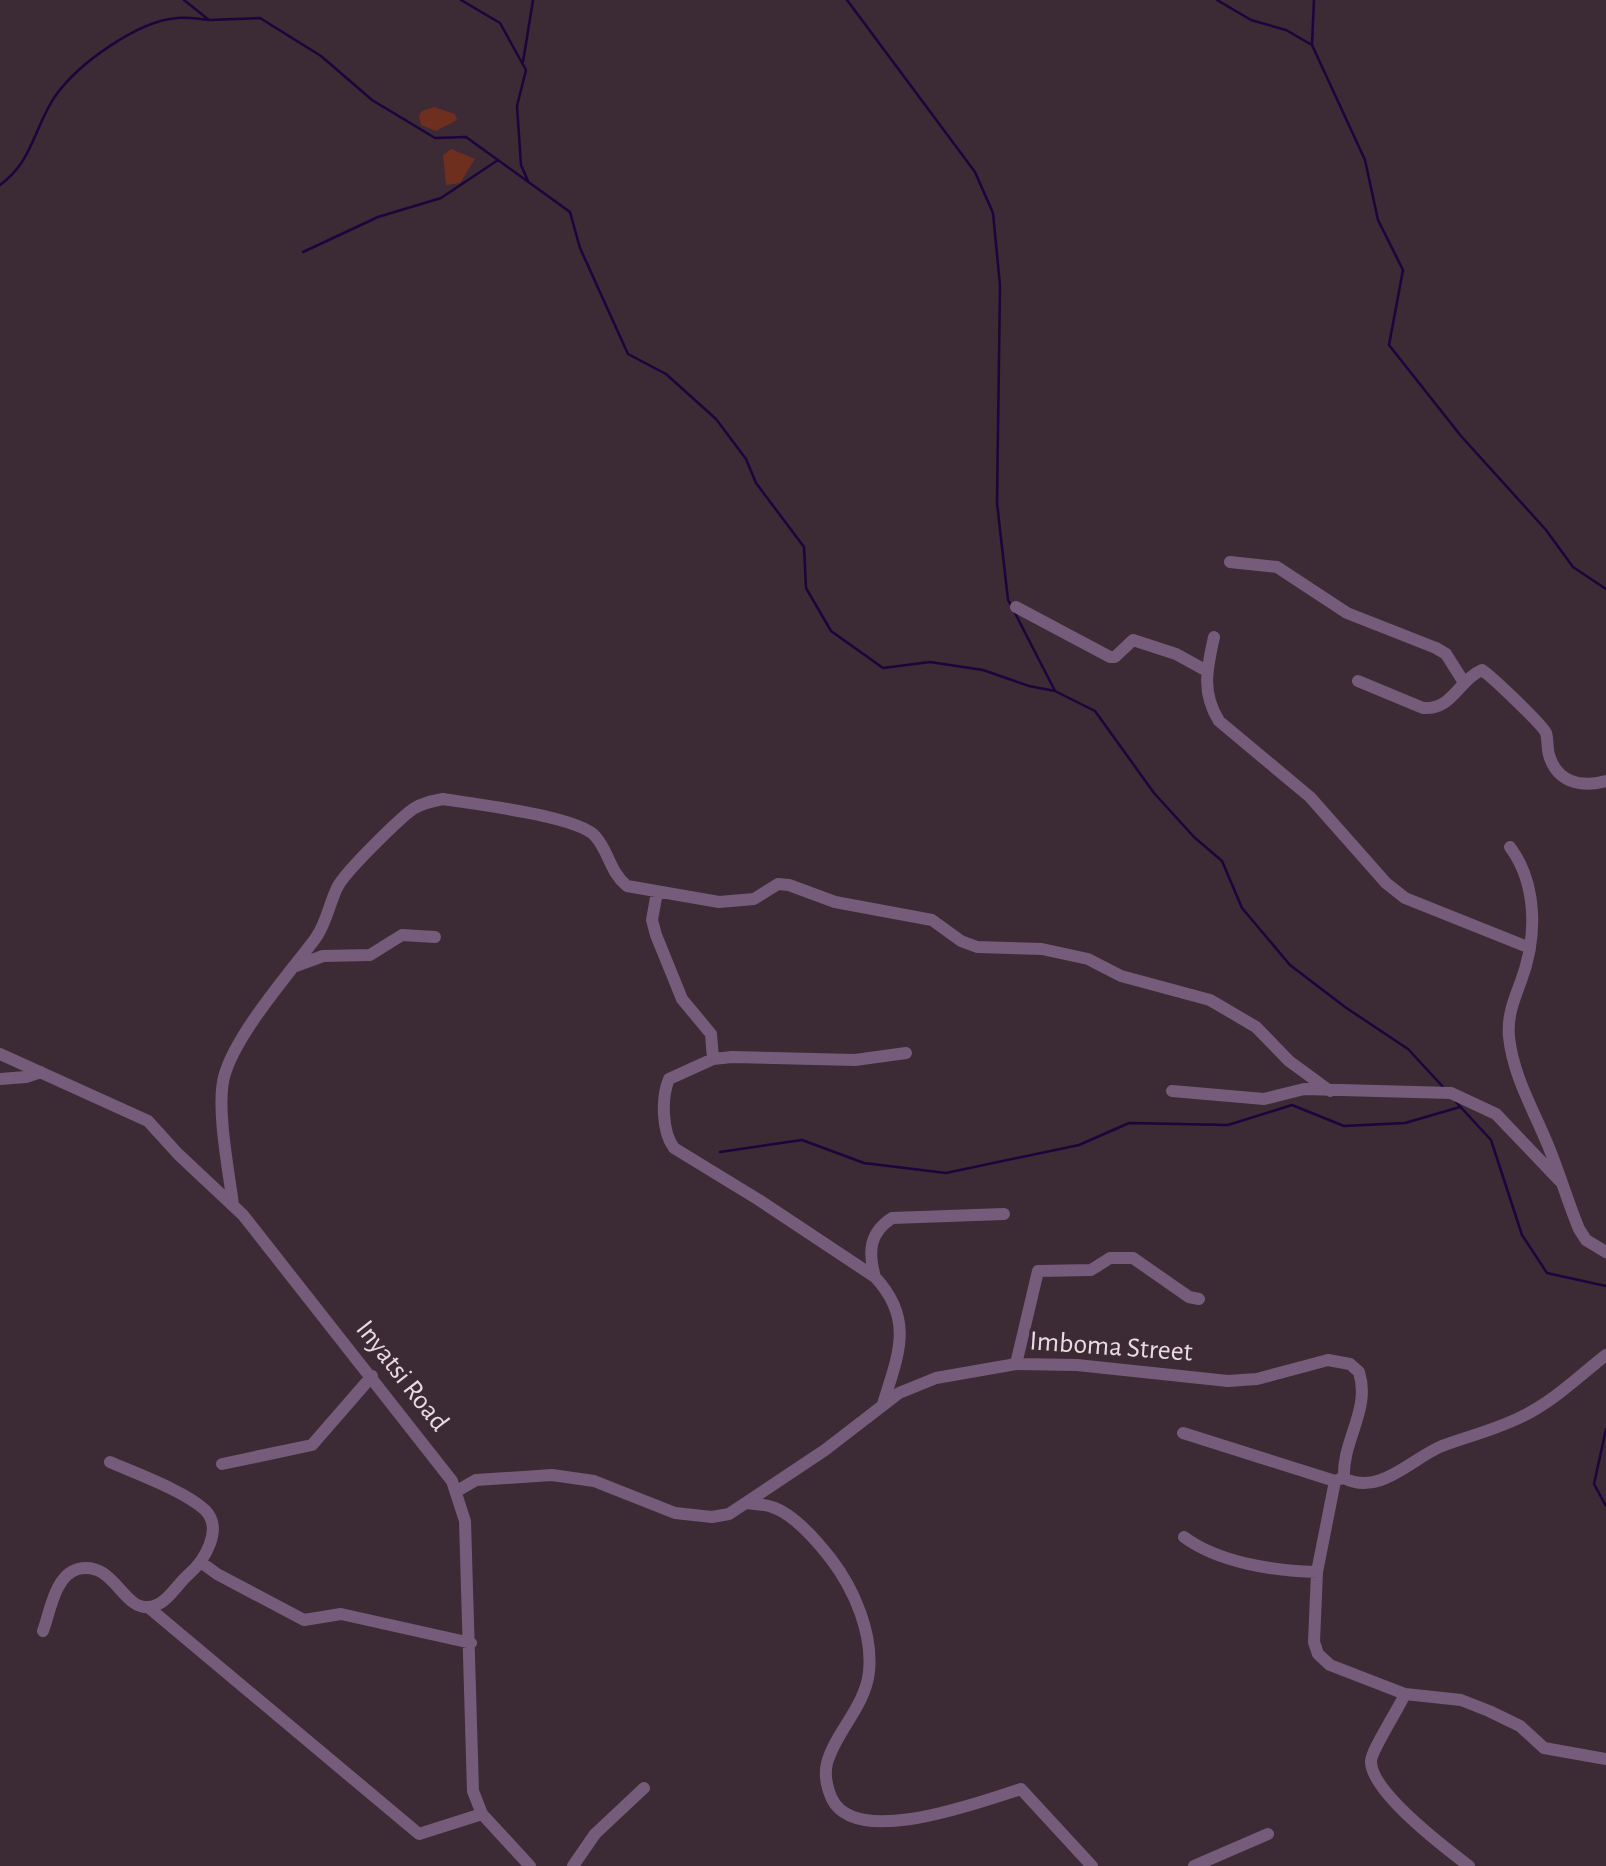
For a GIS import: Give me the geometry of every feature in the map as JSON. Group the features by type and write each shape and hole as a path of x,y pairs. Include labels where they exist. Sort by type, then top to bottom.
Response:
{"street":[{"path":"1230,562 1277,567 1347,613 1436,648 1446,654 1463,681"},
{"path":"1016,607 1110,657 1115,657 1133,640 1176,654 1207,671"},
{"path":"1214,637 1207,671 1206,693 1219,721 1321,808 1340,834 1386,883 1405,898 1530,948"},
{"path":"1358,681 1423,708 1432,709 1454,697 1463,681 1482,670 1546,733 1549,755 1558,775 1582,784 1606,781"},
{"path":"233,1205 221,1098 223,1078 233,1055 290,968 316,938 329,914 338,886 350,871 412,810 428,802 443,799 573,823 595,836 615,876 627,886 719,902 754,899 778,884 789,885 848,905 932,920 961,940 977,947 1042,949 1088,958 1121,976 1210,1000 1256,1027 1302,1072 1330,1091"},
{"path":"1510,847 1532,900 1530,948 1509,1016 1509,1034 1519,1077 1586,1240 1606,1252"},
{"path":"657,892 652,920 656,935 682,999 711,1034 713,1059"},
{"path":"290,968 323,956 370,955 402,935 435,937"},
{"path":"883,1404 898,1357 900,1324 886,1288 875,1277 759,1200 674,1148 668,1140 665,1095 669,1079 713,1059 743,1057 855,1060 906,1053"},
{"name":"Inyatsi Road","path":"0,1054 148,1121 233,1205 372,1376 457,1491 465,1521 471,1643 473,1791 482,1814 530,1866"},
{"path":"0,1079 26,1077 41,1072"},
{"path":"1172,1091 1264,1100 1304,1089 1451,1093 1496,1114 1560,1181"},
{"path":"875,1277 870,1260 873,1237 881,1225 892,1218 1004,1214"},
{"path":"1016,1364 1038,1271 1091,1270 1110,1258 1133,1258 1181,1291 1199,1299"},
{"path":"1183,1433 1339,1479 1363,1483 1393,1475 1439,1448 1524,1416 1578,1381 1606,1355"},
{"name":"Imboma Street","path":"457,1491 476,1480 552,1475 594,1481 675,1513 697,1517 729,1514 849,1434 883,1404 916,1384 1016,1364 1090,1366 1228,1381 1257,1379 1328,1360 1341,1361 1359,1371 1363,1386 1363,1403 1339,1479 1317,1572 1314,1642 1318,1654 1330,1665 1405,1694"},
{"path":"222,1464 312,1445 372,1376"},
{"path":"43,1631 66,1574 78,1569 92,1568 105,1573 136,1605 148,1607 163,1602 202,1563 212,1537 212,1522 205,1510 166,1487 110,1462"},
{"path":"746,1503 773,1507 794,1520 825,1551 846,1578 859,1608 869,1672 861,1700 827,1763 826,1785 834,1803 846,1814 874,1822 952,1810 1021,1788 1092,1866"},
{"path":"1184,1537 1214,1554 1298,1572 1317,1572"},
{"path":"202,1563 217,1574 304,1620 341,1614 471,1643"},
{"path":"148,1607 419,1834 482,1814"},
{"path":"1469,1866 1408,1815 1376,1779 1371,1759 1405,1694 1461,1700 1520,1726 1544,1748 1606,1759"},
{"path":"573,1866 595,1834 644,1788"},
{"path":"1194,1866 1268,1834"}],"shaded area":[{"path":"434,107 455,114 457,120 436,131 421,125 419,116 422,111"},
{"path":"451,149 475,159 460,183 446,185 443,155"}],"waterway":[{"path":"184,0 209,20 260,18 321,56 372,100 435,138 466,137 570,212 580,248 628,354 666,374 716,419 746,459 756,483 804,547 806,588 831,631 883,668 930,662 983,670 1029,686 1055,691 1095,711 1154,793 1194,837 1222,861 1242,908 1290,965 1345,1007 1408,1049 1445,1089"},
{"path":"461,0 500,23 526,70 517,106 521,165 528,181"},
{"path":"523,62 533,0"},
{"path":"847,0 975,172 993,213 1000,285 997,503 1008,600 1012,607"},
{"path":"1217,0 1251,20 1286,30 1312,45"},
{"path":"1314,0 1312,45 1365,160 1378,220 1403,270 1389,345 1461,436 1546,530 1573,567 1606,589"},
{"path":"0,185 27,154 56,95 94,57 128,35 162,21 181,18 209,20"},
{"path":"303,252 378,217 441,198 498,160"},
{"path":"1015,613 1055,691"},
{"path":"1456,1102 1491,1140 1522,1235 1547,1273 1606,1286"},
{"path":"720,1152 802,1140 864,1163 946,1173 1079,1145 1129,1123 1228,1125 1292,1105 1344,1126 1405,1123 1460,1107"},
{"path":"1606,1429 1594,1484 1606,1506"}]}
